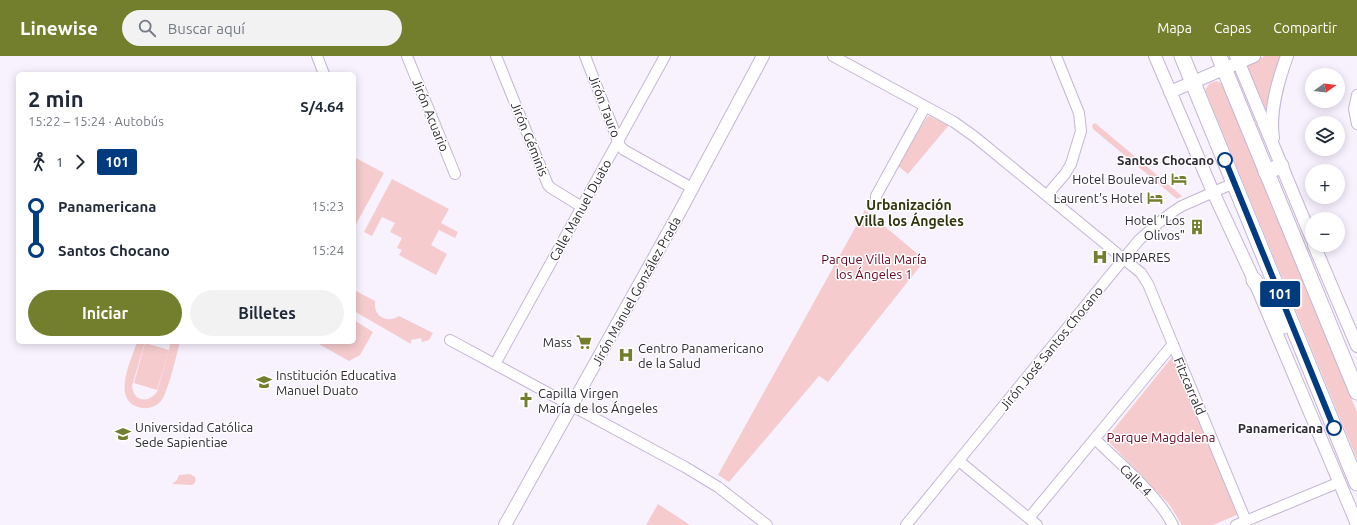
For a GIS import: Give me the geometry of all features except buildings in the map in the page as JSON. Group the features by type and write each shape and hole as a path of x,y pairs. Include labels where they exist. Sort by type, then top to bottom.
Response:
{"main road":[{"path":"1182,56 1357,483"},
{"path":"1222,62 1357,392"},
{"path":"1266,172 1281,166"},
{"path":"1254,280 1272,305 1291,338 1302,349"},
{"path":"1335,337 1357,362"}],"street":[{"path":"317,56 323,72"},
{"name":"Jirón Acuario","path":"407,56 456,174"},
{"name":"Jirón Géminis","path":"496,56 548,184 551,188 582,206"},
{"name":"Jirón Tauro","path":"585,56 618,142 624,150 692,188"},
{"name":"Calle Manuel Duato","path":"495,364 665,56"},
{"name":"Jirón Manuel González Prada","path":"506,525 763,56"},
{"name":"Fitzcarrald","path":"834,56 954,122 1141,273 1146,280 1246,521"},
{"path":"1047,196 1071,164 1080,132 1079,113 1056,56"},
{"path":"1155,56 1213,192 1254,280 1357,524"},
{"path":"1170,92 1193,83 1222,62 1254,56"},
{"path":"1275,151 1272,127 1274,106 1280,76 1287,56"},
{"path":"1237,59 1305,223"},
{"path":"1357,95 1354,105 1357,124"},
{"path":"876,200 876,196 925,107"},
{"name":"Jirón José Santos Chocano","path":"906,525 1139,240 1162,219 1182,206 1234,183"},
{"path":"1317,252 1357,346"},
{"path":"450,340 685,467 718,487 767,525"},
{"path":"959,461 1033,522 1095,439 1173,344"},
{"name":"Calle 4","path":"1095,439 1148,492 1162,508 1173,525"},
{"path":"1236,525 1340,482"}],"green space":[{"path":"1265,56 1282,56 1267,126 1246,67 1248,63"},
{"path":"1217,81 1224,85 1357,412 1357,459 1205,90 1210,83"},
{"path":"929,116 949,125 908,174 898,166"},
{"path":"1095,123 1182,196 1177,199 1093,129 1092,125"},
{"path":"356,158 384,173 356,224"},
{"path":"392,179 449,209 441,223 458,232 455,238 439,230 431,245 447,254 436,275 399,255 402,250 397,248 402,238 390,232 395,223 382,217 372,236 364,232"},
{"name":"Parque Villa María los Ángeles 1","path":"865,210 925,260 828,382 819,376 729,482 718,475"},
{"path":"356,291 375,301 376,311 381,317 389,319 399,316 433,333 429,340 422,342 421,338 411,340 411,344 356,312"},
{"path":"356,321 373,332 360,355 349,361 319,344 356,344"},
{"path":"136,344 144,344 132,386 135,395 138,398 145,399 153,396 157,392 170,344 179,344 164,396 161,401 153,407 142,408 132,404 127,398 125,380"},
{"path":"145,344 169,350 157,390 134,383"},
{"name":"Parque Magdalena","path":"1172,357 1239,514 1213,525 1182,525 1169,504 1106,439"},
{"path":"190,474 195,477 196,480 192,485 172,484 177,480 179,475"},
{"path":"658,504 690,525 646,525"}],"bus line":[{"name":"101","path":"1225,160 1334,428"}],"place":[{"name":"Santos Chocano","path":"1225,160"},
{"name":"Hotel Boulevard","path":"1179,179"},
{"name":"Laurent's Hotel","path":"1155,198"},
{"name":"Hotel \"Los Olivos\"","path":"1197,227"},
{"name":"INPPARES","path":"1100,257"},
{"name":"Mass","path":"584,342"},
{"name":"Centro Panamericano de la Salud","path":"626,355"},
{"name":"Institución Educativa Manuel Duato","path":"264,382"},
{"name":"Capilla Virgen María de los Ángeles","path":"526,400"},
{"name":"Panamericana","path":"1334,428"},
{"name":"Universidad Católica Sede Sapientiae","path":"123,434"}],"district":[{"name":"Urbanización Villa los Ángeles","path":"909,214"}]}
